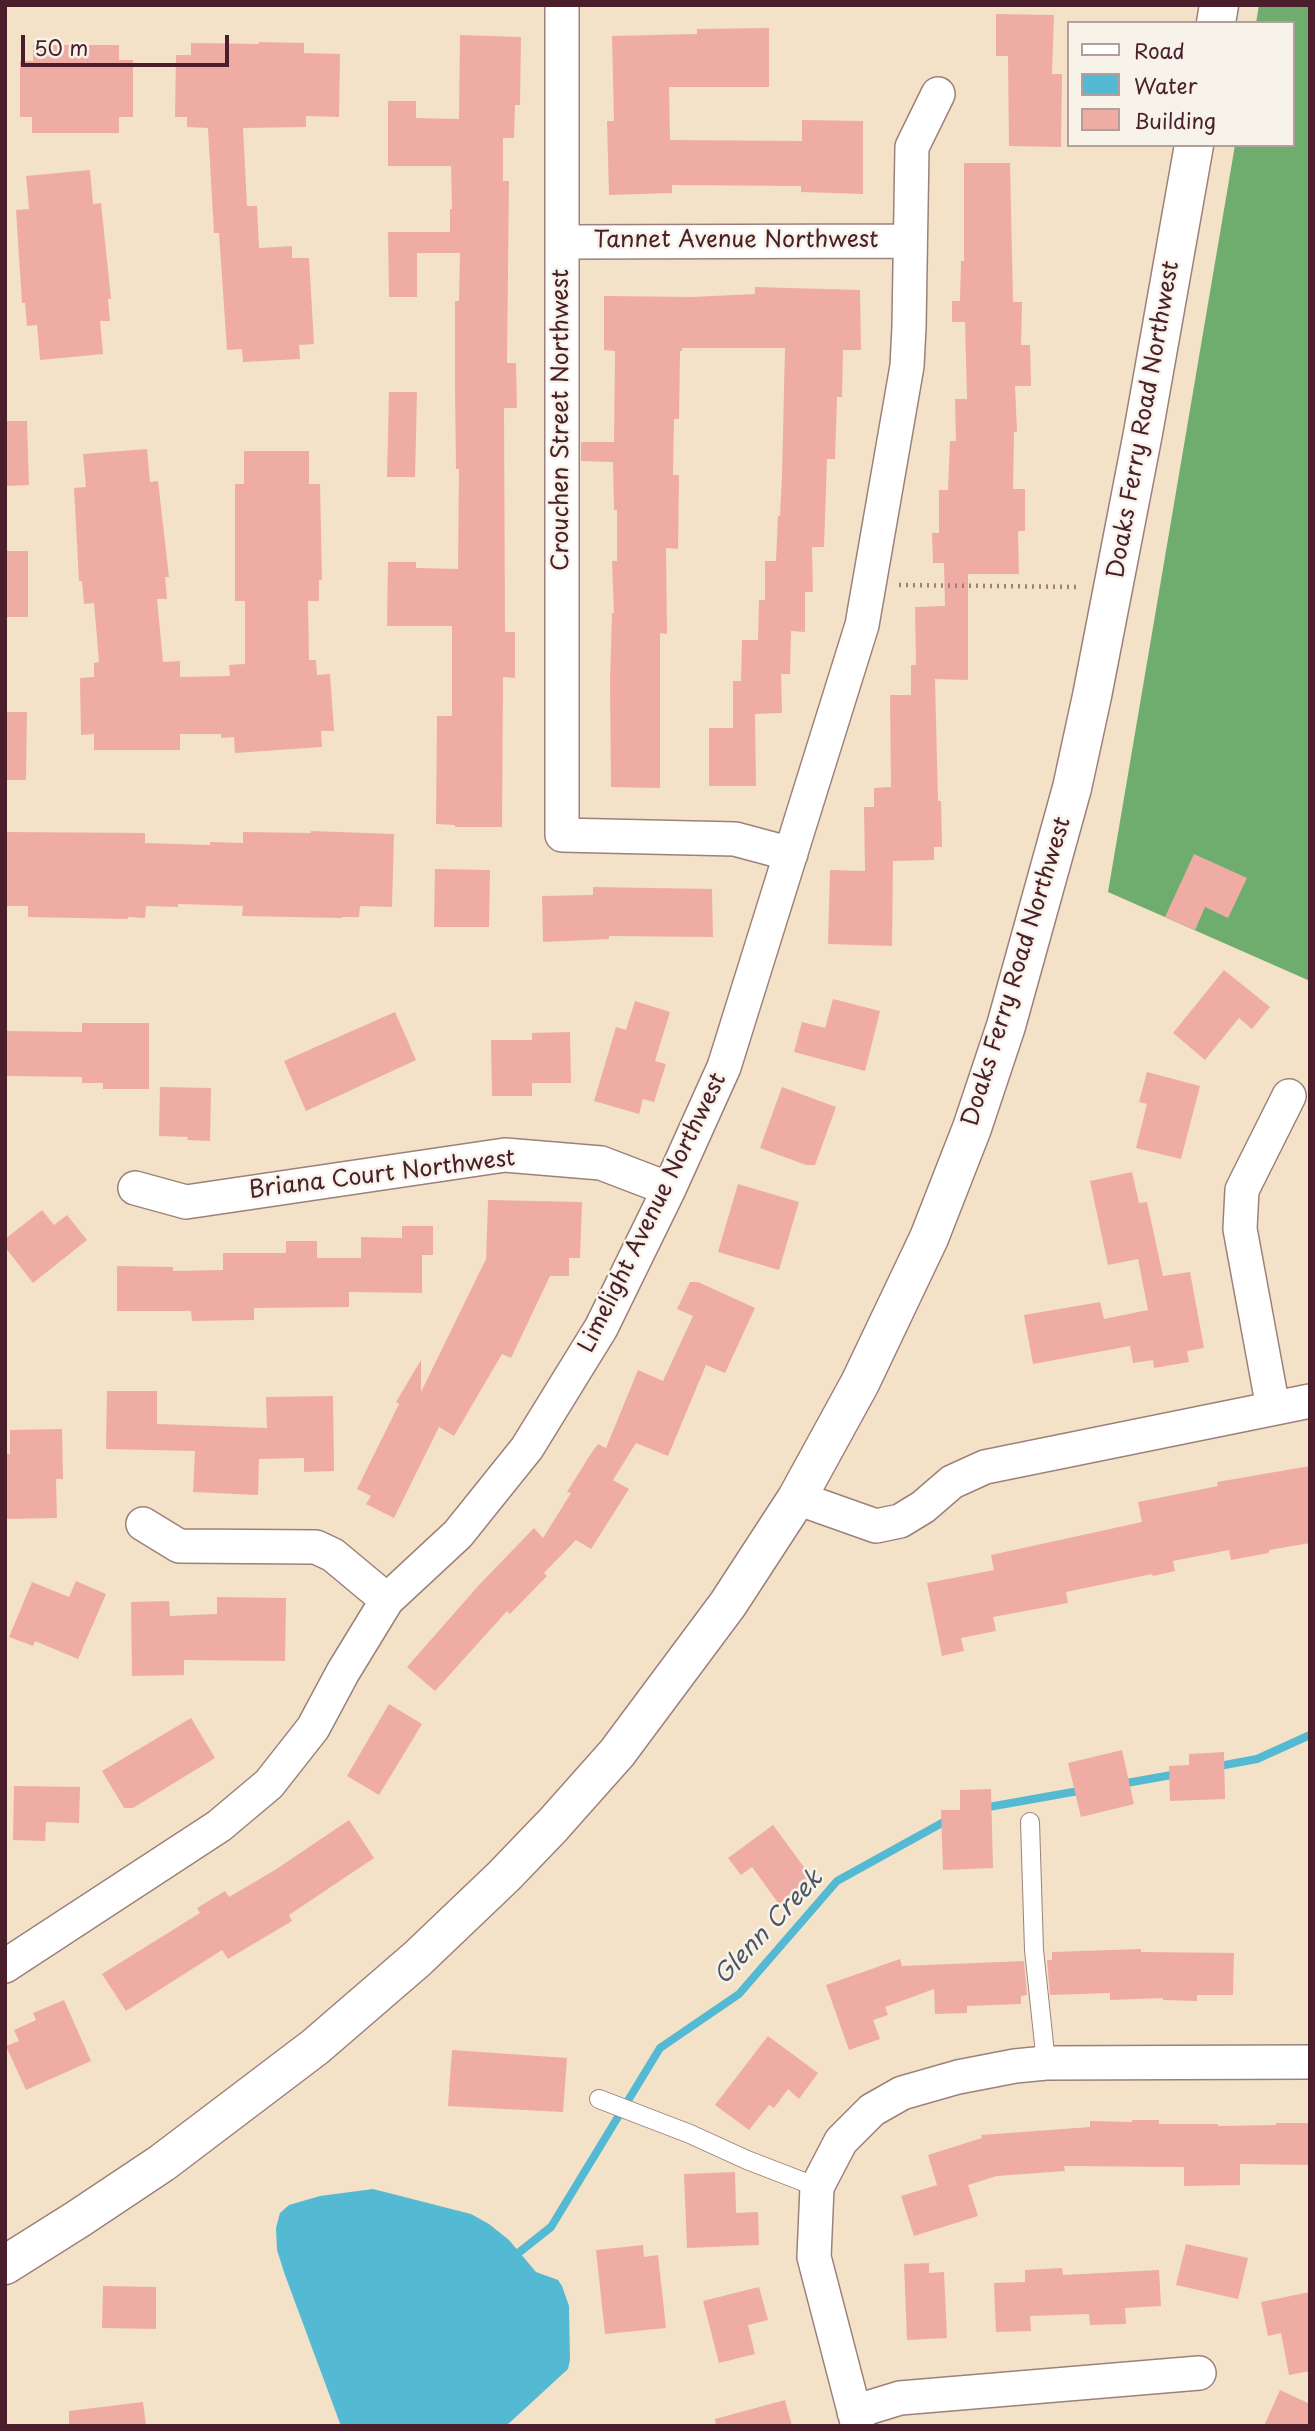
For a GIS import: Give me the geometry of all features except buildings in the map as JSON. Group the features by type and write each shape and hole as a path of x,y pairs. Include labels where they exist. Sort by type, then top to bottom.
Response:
{"main road":[{"name":"Doaks Ferry Road Northwest","path":"5,2264 78,2220 162,2163 315,2048 417,1959 504,1875 617,1753 728,1604 797,1498 894,1315 929,1238 976,1115 1006,1026 1072,788 1113,587 1194,147"}],"street":[{"name":"Crouchen Street Northwest","path":"562,5 562,835 735,839 791,854"},
{"name":"Limelight Avenue Northwest","path":"5,1966 219,1826 269,1784 313,1728 387,1600 458,1534 527,1448 601,1328 669,1189 724,1067 862,625 907,366 912,147 938,94"},
{"name":"Tannet Avenue Northwest","path":"562,242 910,241"},
{"path":"1273,1408 1240,1229 1242,1190 1289,1096"},
{"name":"Briana Court Northwest","path":"135,1188 186,1202 505,1155 601,1163 669,1189"},
{"path":"797,1498 876,1526 900,1521 923,1507 952,1482 985,1467 1310,1401"},
{"path":"143,1524 179,1546 316,1547 333,1555 387,1600"},
{"path":"1199,2372 900,2398 856,2419 814,2257 817,2187 841,2141 872,2110 902,2093 958,2077 1046,2063 1310,2062"}],"lane":[{"path":"1030,1822 1034,1950 1046,2063"},
{"path":"599,2099 817,2187"}],"path":[{"path":"870,585 1113,587"}],"green space":[{"path":"1259,5 1310,5 1310,981 1108,892 1235,147 1294,147 1294,21 1256,21"}],"water":[{"path":"373,2189 471,2214 509,2240 536,2272 558,2280 562,2286 569,2306 568,2369 506,2426 341,2426 285,2275 277,2250 276,2228 280,2213 289,2205 320,2196"}],"waterway":[{"name":"Glenn Creek","path":"1214,1767 1257,1759 1310,1735"},
{"name":"Glenn Creek","path":"1121,1784 1177,1774"},
{"name":"Glenn Creek","path":"983,1808 1084,1790"},
{"name":"Glenn Creek","path":"512,2258 551,2227 660,2048 739,1994 837,1881 951,1818"}]}
